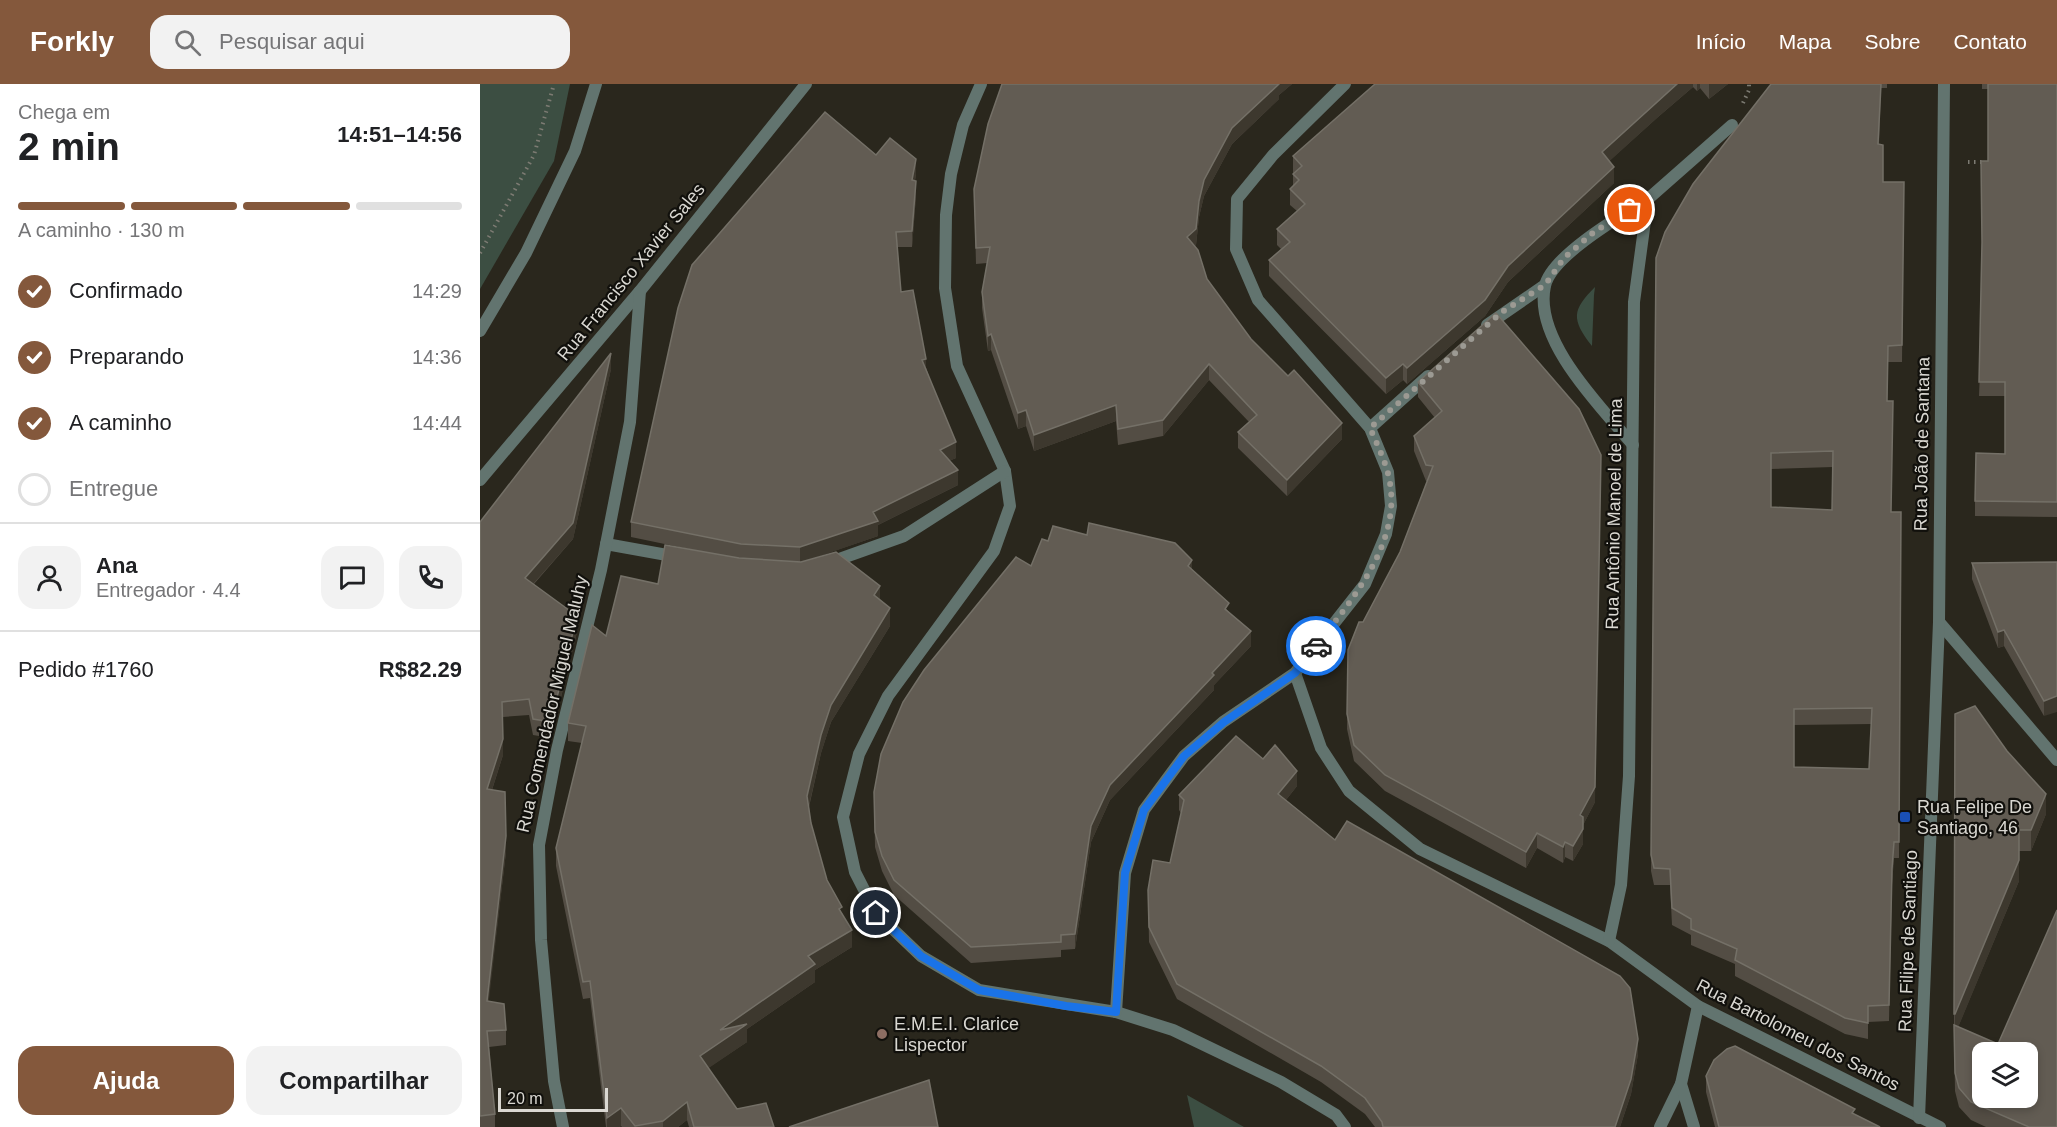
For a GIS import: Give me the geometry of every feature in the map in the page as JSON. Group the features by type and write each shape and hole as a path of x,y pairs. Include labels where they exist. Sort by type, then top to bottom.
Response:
{"street":[{"path":"480,331 536,233 574,151 596,84"},
{"name":"Rua Francisco Xavier Sales","path":"480,480 640,291 806,84"},
{"path":"981,84 963,125 951,174 946,214 945,288 957,366 1005,471 1010,506 994,551 888,696 859,754 843,817 855,872 876,913 921,956 979,990 1066,1006 1116,1012 1173,1029 1281,1082 1336,1115 1345,1127"},
{"path":"1116,1012 1125,873 1144,810 1184,756 1224,722 1295,673 1365,584 1386,534 1391,506 1388,471 1370,428 1258,300 1236,249 1237,199 1273,154 1345,84"},
{"name":"Rua João de Santana","path":"1939,622 1944,84"},
{"path":"1476,334 1502,312 1545,285 1564,258 1594,232 1648,199 1732,125"},
{"name":"Rua Antônio Manoel de Lima","path":"1609,941 1621,885 1629,776 1634,302 1648,199"},
{"path":"1545,285 1545,322 1564,358 1633,445"},
{"name":"Rua Comendador Miguel Maluhy","path":"563,1127 554,1081 542,961 538,845 557,750 606,544 630,422 640,291"},
{"path":"1370,428 1441,364"},
{"path":"823,564 903,536 1005,471"},
{"path":"606,544 695,560"},
{"path":"1939,622 2057,760"},
{"name":"Rua Filipe de Santiago","path":"1919,1118 1939,622"},
{"name":"Rua Bartolomeu dos Santos","path":"1295,673 1321,748 1349,791 1420,849 1609,941 1698,1006 1940,1127"},
{"path":"1660,1127 1682,1084 1698,1006"},
{"path":"1682,1084 1694,1127"}],"path":[{"path":"480,253 534,155 554,84"},
{"path":"1943,162 1989,162"}],"green space":[{"path":"480,84 570,84 554,161 480,289"},
{"path":"1595,287 1592,346 1580,329 1577,315 1582,302"},
{"path":"1187,1095 1244,1127 1194,1127"}],"building":[{"path":"1002,84 1279,84 1232,128 1204,180 1196,229 1187,237 1198,250 1207,279 1251,339 1288,376 1294,370 1342,423 1287,480 1238,432 1257,415 1209,364 1163,420 1118,429 1116,405 1034,435 1026,410 1018,413 991,334 988,336 982,292 990,247 976,248 974,189 988,124"},
{"path":"1375,84 1677,84 1602,152 1614,167 1508,266 1485,300 1407,368 1403,364 1386,378 1269,260 1290,242 1277,229 1305,204 1290,189 1299,180 1293,174 1302,166 1293,156"},
{"path":"1771,84 1881,84 1878,144 1883,145 1883,182 1904,182 1902,345 1888,346 1887,401 1893,401 1891,512 1901,512 1899,842 1894,842 1892,869 1889,1005 1868,1006 1868,1023 1845,1018 1735,960 1737,949 1691,929 1691,919 1672,908 1670,869 1654,868 1651,855 1656,258 1665,232 1693,184","holes":["1833,451 1832,510 1771,507 1771,453","1872,708 1869,769 1794,767 1794,709"]},
{"path":"1988,84 2057,84 2057,502 1975,501 1976,453 2005,454 2005,382 1979,382 1981,161 1988,161"},
{"path":"825,112 876,155 890,138 916,159 912,180 916,181 912,231 896,232 901,292 913,290 926,359 922,360 956,442 940,450 958,470 873,512 878,521 800,547 741,544 631,522 678,308 692,265"},
{"path":"1496,313 1579,409 1601,455 1595,787 1580,815 1583,817 1583,829 1573,846 1565,842 1563,847 1537,833 1526,852 1385,775 1354,745 1347,714 1348,650 1359,622 1363,622 1400,552 1433,466 1426,465 1414,436 1442,411 1418,382"},
{"path":"611,353 573,523 525,578 577,616 551,722 533,719 529,699 502,702 503,739 487,789 505,792 506,836 487,1001 504,1004 506,1030 487,1031 495,1114 480,1116 480,522"},
{"path":"1089,523 1175,543 1192,560 1188,566 1229,603 1225,609 1251,631 1212,673 1214,675 1110,785 1091,826 1075,934 1061,935 1061,942 971,947 894,880 882,856 875,832 874,792 881,754 903,702 924,670 1016,557 1031,566 1042,539 1048,541 1053,526 1087,535"},
{"path":"665,545 739,558 801,562 836,552 880,586 874,595 890,608 831,705 821,735 807,796 811,823 827,880 842,907 839,909 852,930 808,956 815,964 720,1030 747,1024 700,1056 737,1109 766,1103 774,1127 694,1127 687,1102 663,1121 635,1126 621,1108 607,1118 590,981 583,982 556,848 586,726 568,723 592,625 606,636 621,576 658,584"},
{"path":"2057,562 2057,696 2044,701 2004,630 1998,632 1972,563"},
{"path":"1975,706 2007,751 2046,794 2031,830 2019,830 2019,860 1954,1014 1955,714"},
{"path":"1236,736 1263,759 1275,745 1297,771 1278,794 1335,840 1347,821 1620,976 1630,988 1638,1039 1631,1079 1615,1127 1383,1127 1365,1098 1321,1066 1177,984 1149,927 1148,890 1153,860 1170,863 1184,800 1179,795"},
{"path":"2057,910 2057,1127 2029,1127 1985,1108 2038,1108 2038,1042 1999,1042"},
{"path":"1954,1025 1993,1042 1972,1042 1972,1102 1959,1088 1955,1073"},
{"path":"1735,1046 1855,1109 1852,1113 1880,1127 1719,1127 1706,1076 1714,1060 1727,1049"},
{"path":"929,1080 938,1127 789,1127"}],"way so far":[{"path":"1316,646 1365,584 1386,534 1391,506 1388,471 1370,428 1502,312 1545,285 1564,258 1594,232 1630,210"}],"place":[{"name":"Rua Felipe De Santiago, 46","path":"1905,817"},
{"name":"E.M.E.I. Clarice Lispector","path":"882,1034"}],"route":[{"path":"876,913 921,956 979,990 1066,1006 1116,1012 1125,873 1144,810 1184,756 1224,722 1295,673 1316,646"}]}
